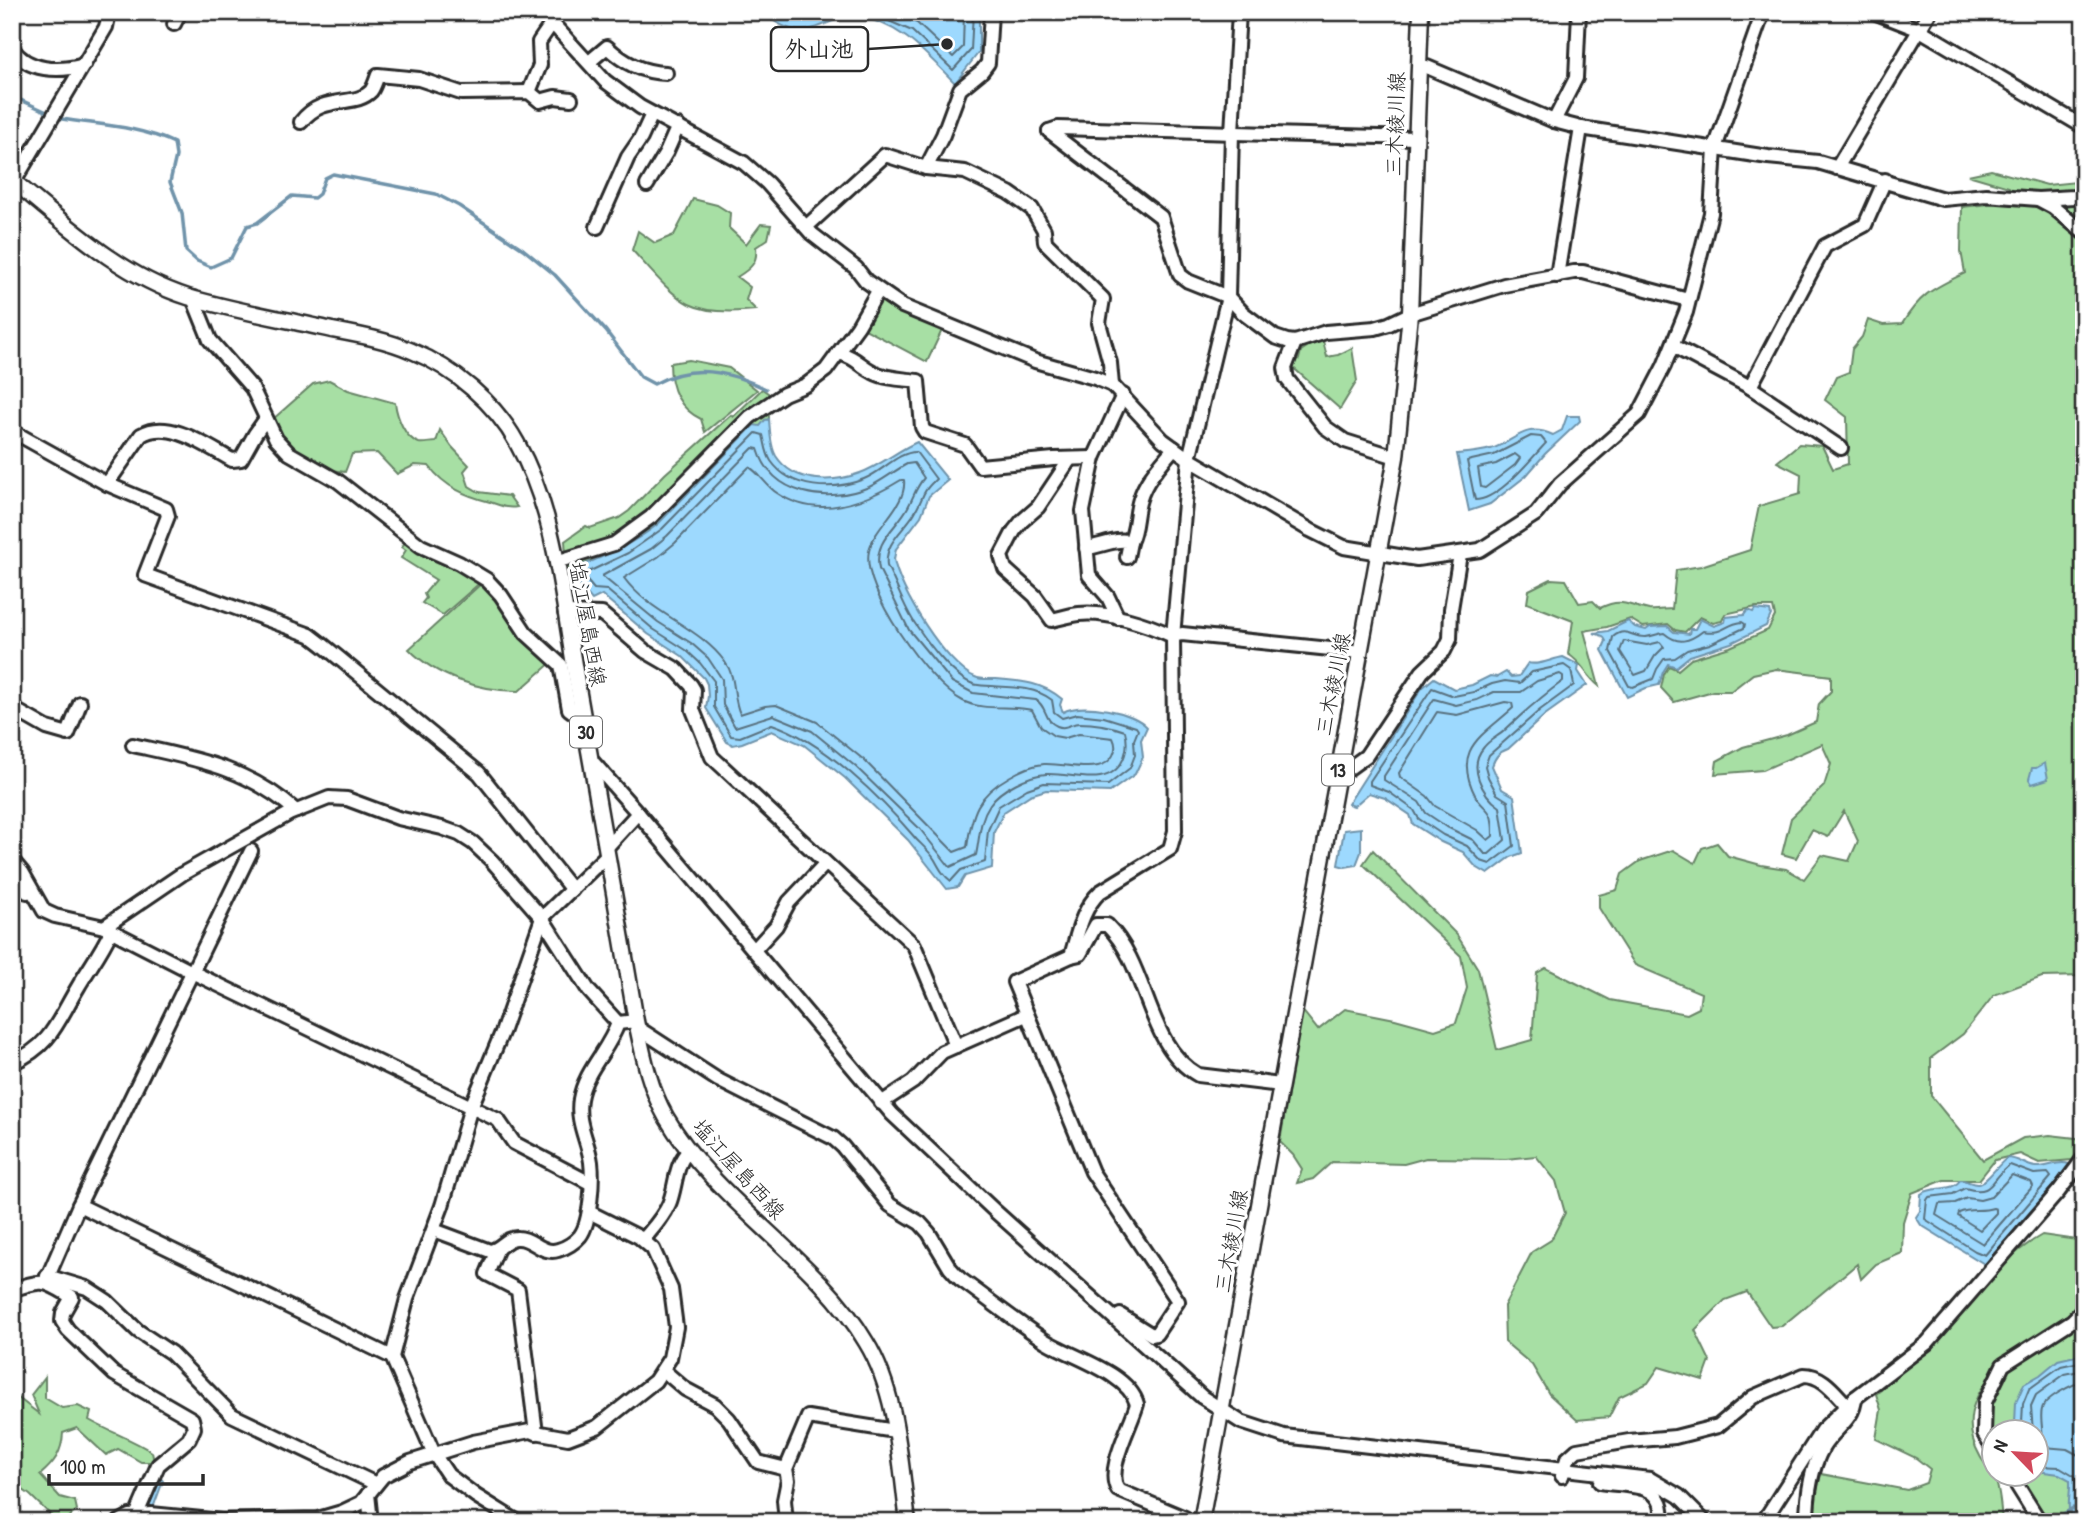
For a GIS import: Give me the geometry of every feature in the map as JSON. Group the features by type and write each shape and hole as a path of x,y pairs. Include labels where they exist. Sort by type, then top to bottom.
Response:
{"main road":[{"name":"三木綾川線","path":"1205,1520 1221,1410 1396,457 1410,314 1421,12"},
{"name":"塩江屋島西線","path":"13,181 102,254 143,279 193,298 369,337 413,351 453,374 488,404 516,440 535,479 556,562 637,1024 652,1086 665,1115 688,1152 842,1306 868,1344 884,1382 895,1431 908,1522"}],"street":[{"path":"13,181 106,27 109,12"},
{"path":"542,12 605,81 652,114 744,163 767,183 806,227 856,268 878,291 902,306 1035,361 1112,385 1163,440 1189,459 1344,547 1417,559 1480,550 1536,514 1560,484 1639,414 1673,346 1686,312 1711,213 1715,148 1763,12"},
{"path":"926,168 943,135 960,89 988,63 991,12"},
{"path":"1071,956 1091,900 1170,849 1175,831 1173,636 1189,459 1228,297 1238,12"},
{"path":"1554,121 1576,78 1579,12"},
{"path":"1874,12 1920,30 2084,127"},
{"path":"1837,168 1930,12"},
{"path":"529,92 540,65 539,43 552,23"},
{"path":"589,62 607,47 625,63 644,71 666,73"},
{"path":"12,48 29,63 46,69 71,69 84,65"},
{"path":"1419,67 1427,67 1554,121 1581,128 1818,162 1944,199 1986,195 2038,199 2084,194"},
{"path":"302,122 307,114 320,106 358,99 372,90 378,75 419,79 461,93 529,92 540,100 555,97 571,99"},
{"path":"597,227 628,157 652,114"},
{"path":"647,185 666,153 677,126"},
{"path":"1415,138 1058,128 1049,131 1161,217 1180,275 1188,281 1228,297 1243,313 1275,337 1295,342 1326,332 1374,328 1504,285 1583,272 1688,300"},
{"path":"1557,276 1581,128"},
{"path":"806,227 885,155 926,168 965,172 1009,192 1032,209 1044,230 1045,242 1103,299 1099,323 1110,363 1112,385"},
{"path":"1750,387 1825,246 1865,225 1885,180"},
{"path":"2038,199 2053,207 2084,233"},
{"path":"556,562 614,544 629,536 652,517 750,417 784,394 806,385 826,370 858,326 878,291"},
{"path":"193,298 210,340 251,388 276,439 289,453 338,481 421,546 459,563 487,580 501,595 526,633 561,664 569,709 584,720"},
{"path":"1295,342 1286,368 1287,379 1325,427 1345,442 1396,457"},
{"path":"1673,346 1750,387 1841,448"},
{"path":"838,353 853,356 872,372 885,377 918,381 922,427 925,432 965,445 980,466 1094,458"},
{"path":"1118,618 1108,597 1089,575 1083,511 1094,458 1124,395"},
{"path":"107,484 141,435 147,431 180,432 232,460 241,458 265,420"},
{"path":"12,432 107,484 166,509 168,516 145,575 310,635 479,773 572,890"},
{"path":"1127,557 1129,542 1136,531 1139,500 1150,477 1174,448"},
{"path":"1070,459 1038,507 1014,531 1001,556 1001,562 1015,580 1035,596 1052,620 1080,614 1118,618 1151,626 1173,636 1182,634 1360,652"},
{"path":"1086,548 1099,547 1120,539 1129,542"},
{"path":"1337,778 1366,756 1422,672 1444,651 1450,639 1451,609 1460,554"},
{"path":"565,613 602,614 645,651 676,669 694,690 693,710 712,757 914,945 956,1046"},
{"path":"12,708 47,728 68,734 80,703"},
{"path":"133,746 223,766 279,796 296,811"},
{"path":"591,760 881,1103 996,1212 1202,1397 1221,1410 1241,1423 1284,1436 1650,1479 1679,1496 1705,1522"},
{"path":"12,1063 33,1053 53,1032 98,957 108,929 182,874 296,811 329,798 346,799 398,818 459,834 492,860 542,918 589,991 618,1023 637,1024 718,1080 832,1138 842,1146 890,1205 920,1223 960,1279 1046,1341 1121,1381 1137,1404 1121,1448 1114,1476 1115,1484 1118,1490 1185,1518 1186,1522"},
{"path":"518,1522 448,1475 434,1454 392,1357 407,1299 434,1230 471,1107 503,1030 542,918 572,890 638,813"},
{"path":"47,1279 79,1205 251,851"},
{"path":"12,860 44,911"},
{"path":"754,950 776,926 789,902 825,864"},
{"path":"12,876 44,911 108,929 498,1120 514,1143 590,1183"},
{"path":"1111,1315 1114,1312 1152,1335 1156,1334 1178,1301 1092,1172 1014,982 1080,954 1086,947 1091,930 1096,925 1107,925 1118,935 1131,960 1143,985 1154,1020 1187,1069 1198,1075 1281,1085"},
{"path":"881,1103 913,1082 942,1052 1026,1015"},
{"path":"536,1433 518,1290 487,1274 497,1250 508,1239 525,1238 543,1250 554,1251 564,1248 582,1234 589,1212 591,1163 579,1123 580,1099 586,1079 608,1045 618,1023"},
{"path":"643,1240 663,1217 671,1200 680,1164 688,1152"},
{"path":"1763,1522 1817,1437 1851,1402 1927,1343 2059,1191 2084,1158"},
{"path":"79,1205 392,1357"},
{"path":"119,1522 151,1514 222,1521 317,1518 342,1513 361,1503 383,1476 410,1461 472,1442 530,1431 568,1438 597,1427 655,1381 670,1359 676,1327 671,1289 653,1249 643,1240 589,1212"},
{"path":"434,1230 490,1251 497,1250"},
{"path":"47,1279 72,1297 63,1313 62,1321 68,1330 114,1374 192,1419 194,1428 189,1439 158,1465 136,1516"},
{"path":"12,1290 47,1279 87,1288 107,1301 138,1331 171,1353 232,1415 372,1489"},
{"path":"1984,1418 1984,1402 2003,1365 2072,1321 2084,1309"},
{"path":"663,1370 685,1389 715,1405 729,1419 758,1462 786,1469"},
{"path":"1662,1522 1662,1504 1657,1494 1648,1490 1561,1475 1572,1453 1629,1441 1675,1437 1718,1426 1753,1397 1804,1375 1812,1375 1851,1402 1854,1411 1825,1444 1817,1458 1807,1522"},
{"path":"786,1522 786,1469 808,1417 895,1431"},
{"path":"2018,1488 2040,1522"},
{"path":"371,1522 372,1489"}],"green space":[{"path":"1991,170 2047,185 2076,182 2080,203 2084,205 2084,976 2042,977 1994,995 1963,1034 1931,1058 1931,1096 1983,1160 2023,1138 2050,1135 2084,1139 2084,1144 2072,1160 2039,1163 2020,1154 1995,1160 1979,1180 1944,1180 1912,1193 1903,1222 1902,1253 1876,1264 1861,1279 1857,1264 1782,1326 1771,1327 1747,1292 1725,1300 1695,1330 1710,1361 1703,1380 1659,1367 1648,1383 1619,1397 1609,1417 1577,1420 1549,1394 1532,1365 1505,1342 1504,1306 1532,1252 1551,1240 1565,1213 1556,1181 1536,1156 1506,1159 1426,1158 1404,1164 1332,1162 1313,1179 1297,1183 1302,1169 1280,1142 1302,1010 1318,1030 1345,1009 1435,1030 1456,1023 1467,988 1461,956 1363,864 1373,850 1457,935 1478,969 1497,1050 1532,1040 1537,973 1546,968 1610,1000 1687,1014 1699,1008 1701,993 1635,965 1599,908 1599,895 1617,890 1622,874 1640,861 1673,850 1695,863 1702,848 1717,843 1728,856 1786,869 1804,879 1822,855 1849,861 1858,841 1844,811 1828,837 1812,830 1796,858 1782,854 1791,818 1824,786 1831,764 1822,744 1763,770 1715,774 1717,761 1743,747 1787,735 1816,722 1819,704 1831,691 1831,676 1776,669 1753,674 1731,691 1713,691 1674,702 1661,688 1669,666 1678,670 1691,659 1730,647 1768,630 1775,616 1773,607 1756,607 1725,614 1722,621 1713,623 1700,617 1685,632 1675,630 1668,624 1643,627 1630,619 1584,631 1599,686 1568,654 1573,621 1527,603 1529,590 1551,579 1566,580 1579,603 1593,601 1600,608 1614,603 1625,603 1649,610 1672,609 1676,570 1701,566 1750,550 1759,506 1800,494 1801,474 1777,462 1799,444 1822,446 1833,469 1848,464 1847,417 1825,400 1836,377 1849,372 1852,349 1862,337 1868,320 1883,325 1902,324 1915,305 1929,293 1965,273 1961,251 1962,207 2017,201 2009,187 1968,175"},
{"path":"693,199 717,205 730,213 729,228 746,244 761,224 771,225 768,239 756,247 756,257 752,265 737,277 750,287 746,300 756,310 713,310 689,304 666,287 632,250 638,231 655,243 674,235"},
{"path":"882,299 944,326 927,362 861,327"},
{"path":"1322,337 1327,357 1352,348 1357,381 1340,409 1289,364 1295,356 1299,359 1301,351"},
{"path":"689,360 729,368 757,390 705,432 701,419 681,403 672,380 670,363"},
{"path":"329,380 348,390 395,403 405,432 419,443 436,442 440,430 469,465 464,471 469,486 479,492 509,496 517,507 503,506 464,494 442,480 429,466 415,465 397,474 377,453 352,454 345,472 321,467 301,456 284,440 272,420 313,384"},
{"path":"762,389 768,393 769,419 721,457 658,524 625,547 572,570 567,568 565,541 586,526 590,528 619,518 629,511 665,474"},
{"path":"406,540 482,581 443,615 422,603 426,598 424,594 436,580 401,558 406,550 402,547"},
{"path":"483,582 552,662 519,691 474,685 445,675 409,649"},
{"path":"2042,1235 2084,1241 2084,1305 2066,1322 2065,1333 2084,1321 2084,1522 2046,1522 2024,1488 2050,1488 2050,1418 1988,1418 2009,1354 1975,1401 1971,1427 1973,1441 1980,1456 1980,1488 1998,1488 2002,1522 1818,1522 1811,1515 1821,1474 1907,1490 1926,1483 1930,1469 1916,1458 1876,1439 1881,1410 1876,1394 1915,1360 1992,1274"},
{"path":"45,1377 45,1398 62,1408 78,1406 91,1412 89,1420 152,1452 154,1462 141,1462 118,1449 106,1455 77,1428 63,1433 56,1457 40,1475 60,1497 75,1501 77,1510 64,1522 58,1522 12,1482 12,1388 17,1397 39,1414 31,1395"}],"water":[{"path":"761,12 979,12 979,52 955,83 912,41 887,25 850,17 810,29 795,30"},
{"path":"1567,416 1579,416 1580,421 1526,476 1490,504 1469,511 1457,454 1491,449 1527,432 1553,435 1562,430"},
{"path":"769,419 771,443 776,456 793,472 815,479 860,473 917,442 948,480 929,496 921,516 896,549 894,559 904,588 925,625 951,658 975,677 1023,682 1047,689 1062,699 1060,705 1063,712 1094,708 1131,716 1140,721 1147,727 1141,740 1143,757 1135,774 1110,792 1046,790 1030,795 1004,812 994,832 992,868 965,876 958,887 947,889 908,840 845,778 804,745 772,731 742,743 733,745 727,742 706,708 708,696 704,678 682,656 648,634 602,595 592,600 576,581 572,570 627,544 658,524 754,425 760,426"},
{"path":"1755,609 1770,611 1766,626 1731,643 1690,656 1676,667 1668,664 1659,685 1627,697 1602,650 1606,641 1603,636 1594,633 1608,631 1628,621 1635,627 1646,630 1650,627 1667,626 1674,632 1689,634 1690,629 1695,629 1700,619 1714,626 1725,622 1726,617 1744,615 1748,610 1753,612"},
{"path":"1563,657 1579,665 1578,671 1587,685 1545,715 1508,749 1500,753 1492,766 1502,789 1514,796 1522,853 1511,857 1488,874 1476,867 1463,852 1413,824 1410,815 1385,798 1369,793 1354,806 1348,804 1422,688 1434,678 1454,689 1506,672 1511,677 1519,676 1528,663 1541,663"},
{"path":"2045,763 2048,779 2032,784 2029,779 2032,768"},
{"path":"1361,828 1361,852 1356,865 1338,865 1344,830"},
{"path":"2007,1158 2035,1167 2069,1164 2044,1199 1986,1265 1921,1225 1916,1217 1920,1211 1921,1194 1947,1188 1960,1180 1980,1183"},
{"path":"2084,1354 2084,1522 2073,1522 2071,1517 2070,1480 2050,1473 2050,1418 2015,1418 2016,1402 2024,1384 2058,1360"},
{"path":"157,1474 163,1481 153,1508 144,1508"}],"waterway":[{"path":"12,96 47,112"},
{"path":"62,119 133,130 174,143 176,156 170,182 182,213 186,251 197,261 211,267 231,258 247,226 257,223 292,196 314,198 319,194 325,178 333,174 436,194 459,206 523,249 555,275 606,331 641,377 654,384 682,373 710,372 738,378 766,389"},
{"path":"2051,1522 2073,1508"}],"place":[{"name":"外山池","path":"947,44"}]}
